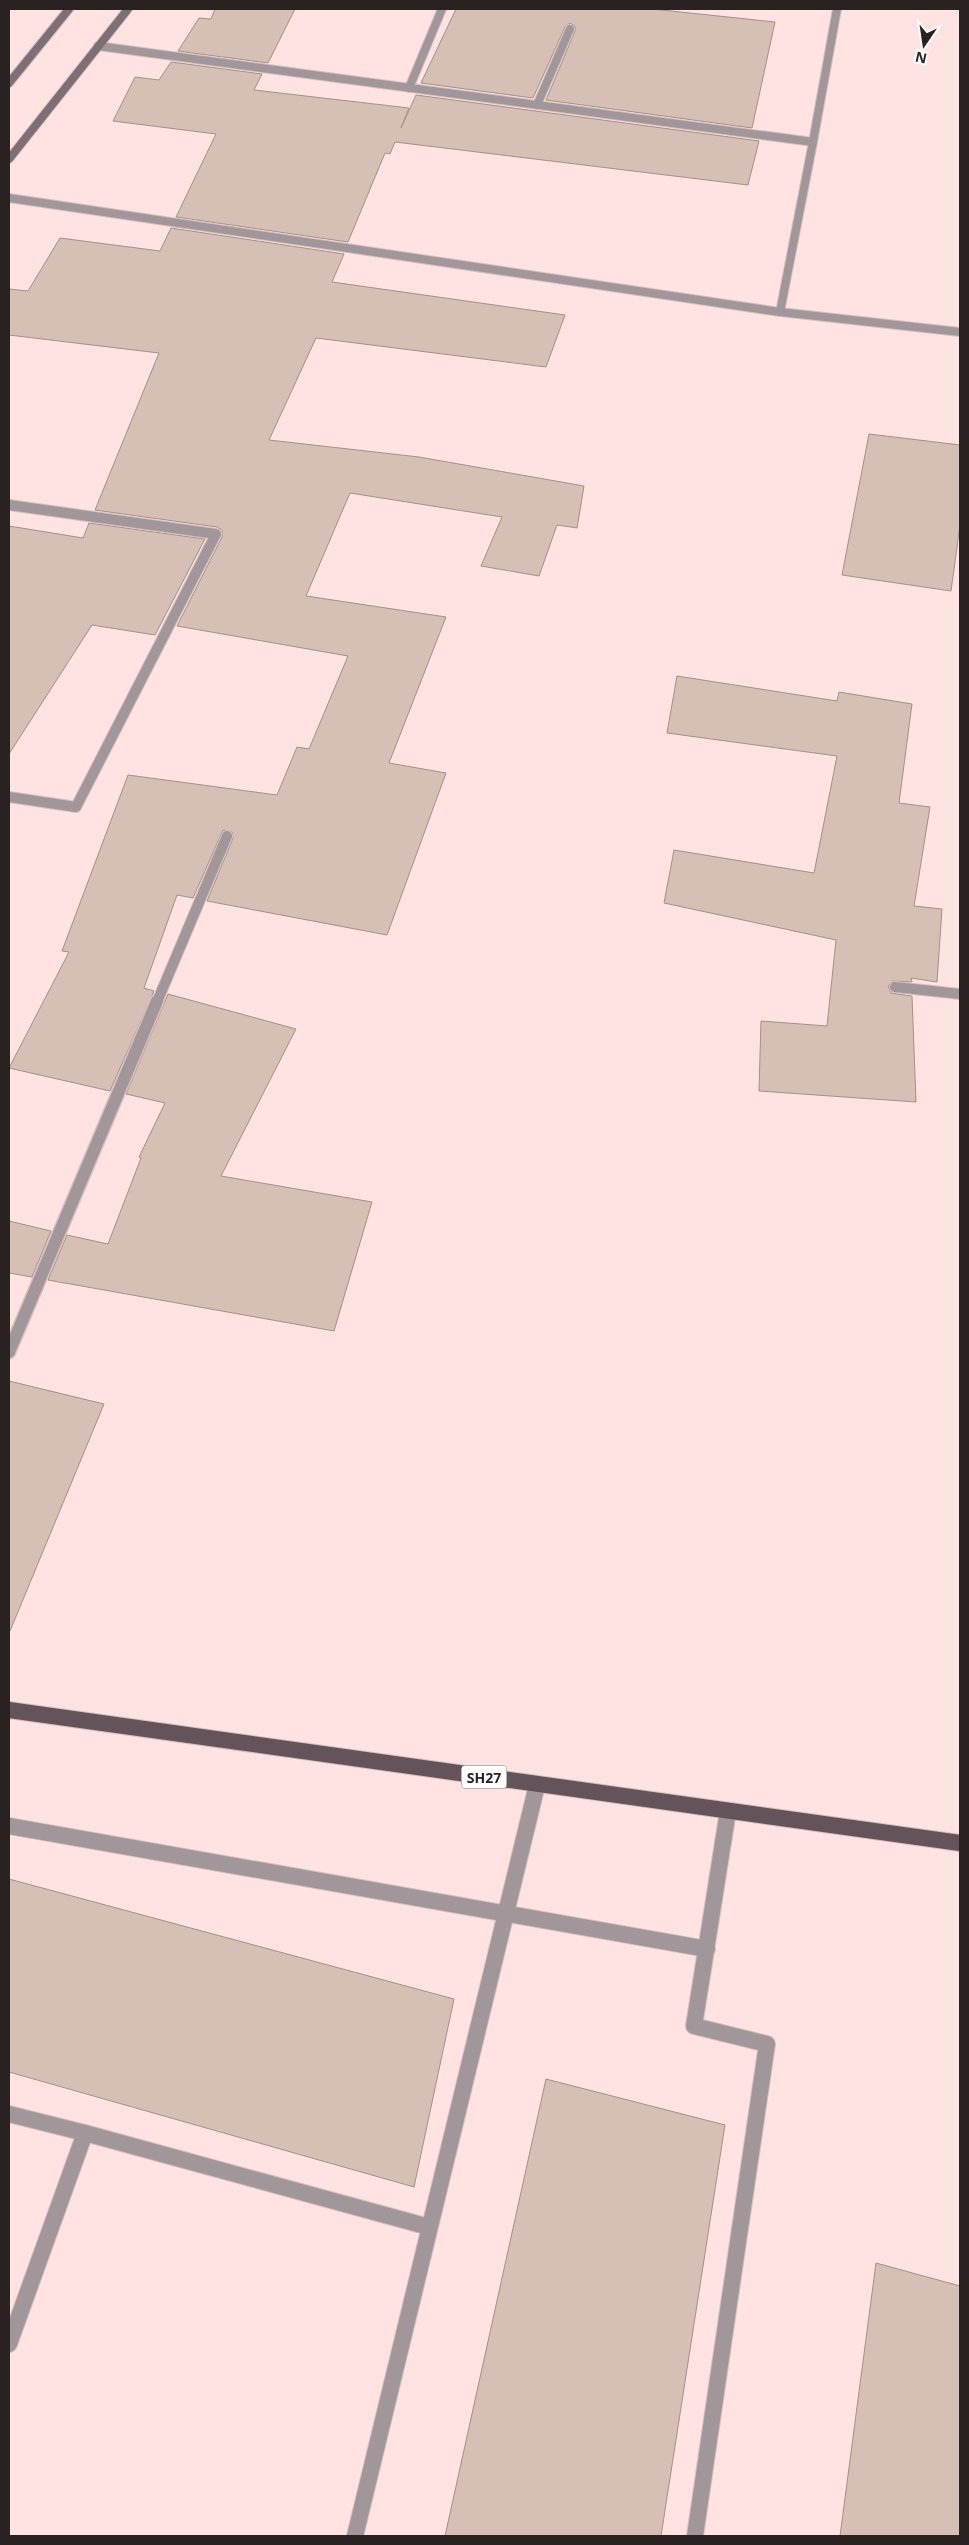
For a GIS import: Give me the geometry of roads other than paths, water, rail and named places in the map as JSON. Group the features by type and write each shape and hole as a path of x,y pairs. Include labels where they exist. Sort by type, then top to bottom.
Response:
{"main road":[{"path":"9,83 69,9"},
{"path":"9,158 128,9"},
{"name":"SH27","path":"9,1710 960,1843"}],"street":[{"path":"410,88 442,9"},
{"path":"780,312 837,9"},
{"path":"538,105 570,29"},
{"path":"98,46 813,142"},
{"path":"9,198 780,312 960,332"},
{"path":"9,505 216,534 76,807 9,797"},
{"path":"9,1352 227,836"},
{"path":"895,987 960,994"},
{"path":"355,2536 537,1785"},
{"path":"695,2536 767,2044 694,2026 728,1811"},
{"path":"9,1826 707,1949"},
{"path":"9,2114 429,2227"},
{"path":"9,2344 85,2133"}]}
